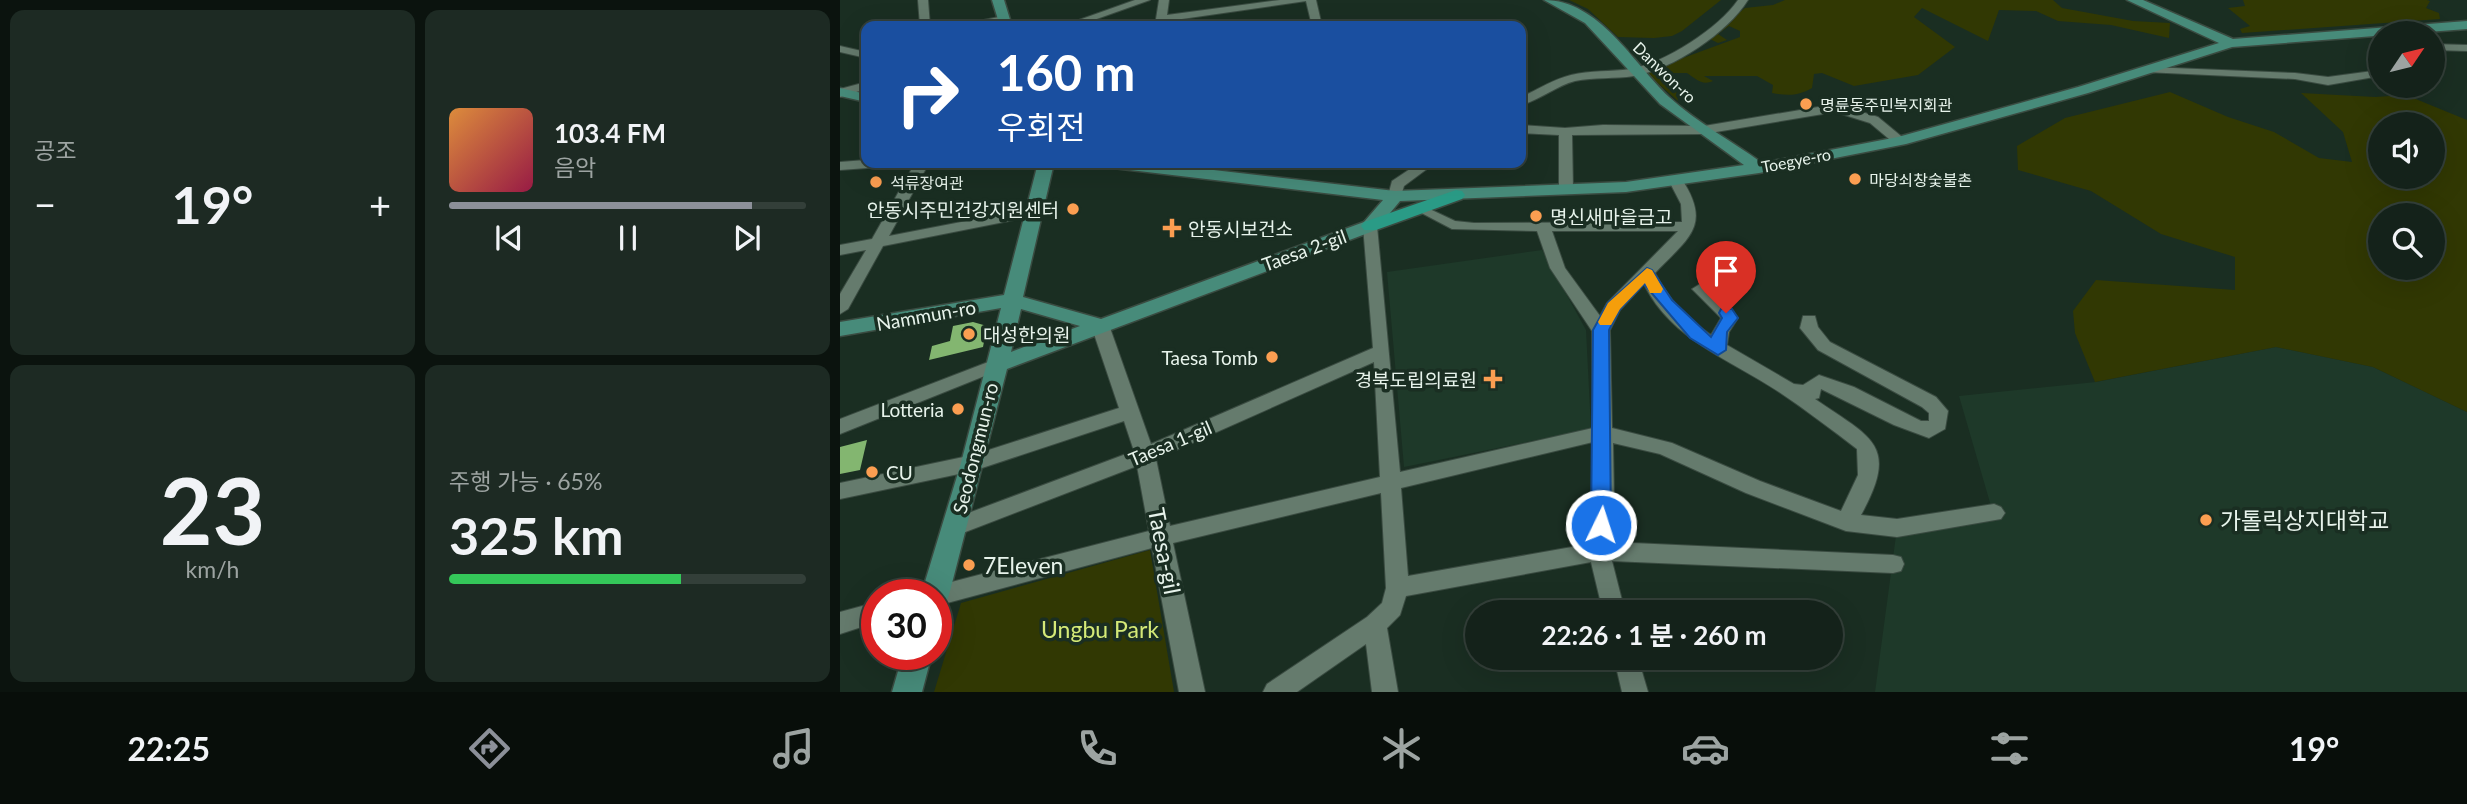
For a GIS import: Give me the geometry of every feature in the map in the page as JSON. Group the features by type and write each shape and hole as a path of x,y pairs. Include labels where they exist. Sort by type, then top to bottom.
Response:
{"main road":[{"path":"1370,226 1455,195"}],"street":[{"path":"923,0 925,21"},
{"path":"998,0 1004,21"},
{"path":"1082,21 1145,0"},
{"path":"1164,0 1161,19 1302,0"},
{"path":"1311,0 1316,21"},
{"name":"Danwon-ro","path":"1550,0 1589,20 1665,101 1759,168"},
{"path":"1526,100 1572,78 1635,72 1692,49 1715,27 1733,15 1743,0"},
{"path":"2133,0 2231,43"},
{"name":"Toegye-ro","path":"1156,168 1395,196 1455,195 1676,181 1900,141 2149,70 2231,43 2467,25"},
{"path":"840,47 861,42"},
{"path":"840,47 861,53"},
{"path":"2445,47 2467,48"},
{"path":"2149,70 2295,76 2328,81 2368,75"},
{"path":"840,93 861,87"},
{"path":"840,93 861,97"},
{"path":"1526,129 1565,132 1604,129 1704,130 1836,108 1874,120 1900,141"},
{"path":"1565,132 1566,189"},
{"path":"840,166 861,164"},
{"path":"840,309 919,168"},
{"name":"Seodongmun-ro","path":"940,579 973,463 1045,168"},
{"path":"1370,226 1395,196 1397,184 1421,168"},
{"path":"1611,600 1599,551 1604,499 1601,330 1613,307 1689,226 1692,215 1687,197 1676,181"},
{"path":"1419,208 1452,225 1689,226"},
{"path":"840,250 1034,212"},
{"name":"Taesa 2-gil","path":"996,365 1370,226 1382,351 1397,588"},
{"path":"1544,226 1546,248 1565,281 1601,330"},
{"path":"1647,273 1651,284 1666,303 1696,334 1718,350 1787,389 1867,445 1872,459 1869,476 1846,522"},
{"path":"1700,289 1730,318 1720,331 1718,350"},
{"path":"1012,300 1100,325"},
{"name":"Nammun-ro","path":"840,329 1012,300"},
{"path":"1787,389 1812,393 1812,386 1819,381 1838,386 1903,424 1929,431 1938,424 1939,411 1929,402 1824,346 1809,328 1809,320"},
{"name":"Taesa-gil","path":"1100,325 1145,455 1192,692"},
{"name":"Taesa 1-gil","path":"955,527 1145,455 1382,351"},
{"path":"840,427 996,365"},
{"path":"840,491 973,463 1130,412"},
{"path":"952,591 1163,536 1602,433 1665,448 1753,487 1846,522 1897,528 1993,513"},
{"path":"1276,692 1375,624 1392,608 1397,588 1599,551 1893,564"},
{"path":"840,623 861,617"},
{"path":"1375,624 1385,692"},
{"path":"907,692 913,670"},
{"path":"1629,670 1635,692"}],"shaded area":[{"name":"경북도립의료원","path":"1542,250 1586,330 1591,429 1404,467 1387,272"},
{"name":"가톨릭상지대학교","path":"2276,347 2373,367 2467,412 2467,692 1875,692 1897,528 1993,513 1959,396 2096,382"}],"green space":[{"path":"1569,0 1721,0 1682,31 1672,36 1654,38 1618,37 1588,9"},
{"path":"1785,0 2053,0 2062,8 2133,21 2170,23 2169,38 2111,25 2058,21 2036,11 1999,10 1988,41 1922,8 1914,17 1955,47 1918,75 1854,86 1822,73 1814,74 1812,88 1788,95 1772,93 1773,85 1757,76 1704,76 1713,81 1706,83 1687,73 1673,73 1678,101 1645,72 1740,37 1740,31 1729,26 1718,34 1727,40 1718,43 1708,38 1745,8 1773,5"},
{"path":"2243,0 2427,0 2430,1 2426,8 2439,13 2440,19 2368,21 2368,24 2242,33 2240,29 2250,26 2228,8 2245,6"},
{"path":"2170,92 2228,117 2274,132 2319,158 2352,162 2343,132 2301,93 2413,98 2467,120 2467,412 2373,367 2276,347 2095,382 2075,333 2073,311 2096,280 2235,290 2235,257 2161,234 2091,191 2018,170 2017,146 2065,118"},
{"name":"Ungbu Park","path":"1150,550 1174,692 934,692 941,670 952,670 952,633 961,603"}],"building":[{"name":"대성한의원","path":"973,322 987,326 983,347 929,360 932,346 950,341 953,326"},
{"path":"867,440 860,470 840,474 840,447"}],"slow traffic":[{"path":"1606,322 1613,307 1647,273 1655,289"}],"place":[{"name":"명륜동주민복지회관","path":"1806,104"},
{"name":"마당쇠창숯불촌","path":"1855,179"},
{"name":"석류장여관","path":"876,182"},
{"name":"안동시주민건강지원센터","path":"1073,209"},
{"name":"명신새마을금고","path":"1536,216"},
{"name":"안동시보건소","path":"1172,228"},
{"name":"대성한의원","path":"969,334"},
{"name":"Taesa Tomb","path":"1272,357"},
{"name":"경북도립의료원","path":"1493,379"},
{"name":"Lotteria","path":"958,409"},
{"name":"CU","path":"872,472"},
{"name":"가톨릭상지대학교","path":"2206,520"},
{"name":"7Eleven","path":"969,565"}],"route":[{"path":"1601,525 1604,499 1601,330 1613,307 1647,273 1651,284 1666,303 1696,334 1718,350 1720,331 1730,318 1726,313"}]}
